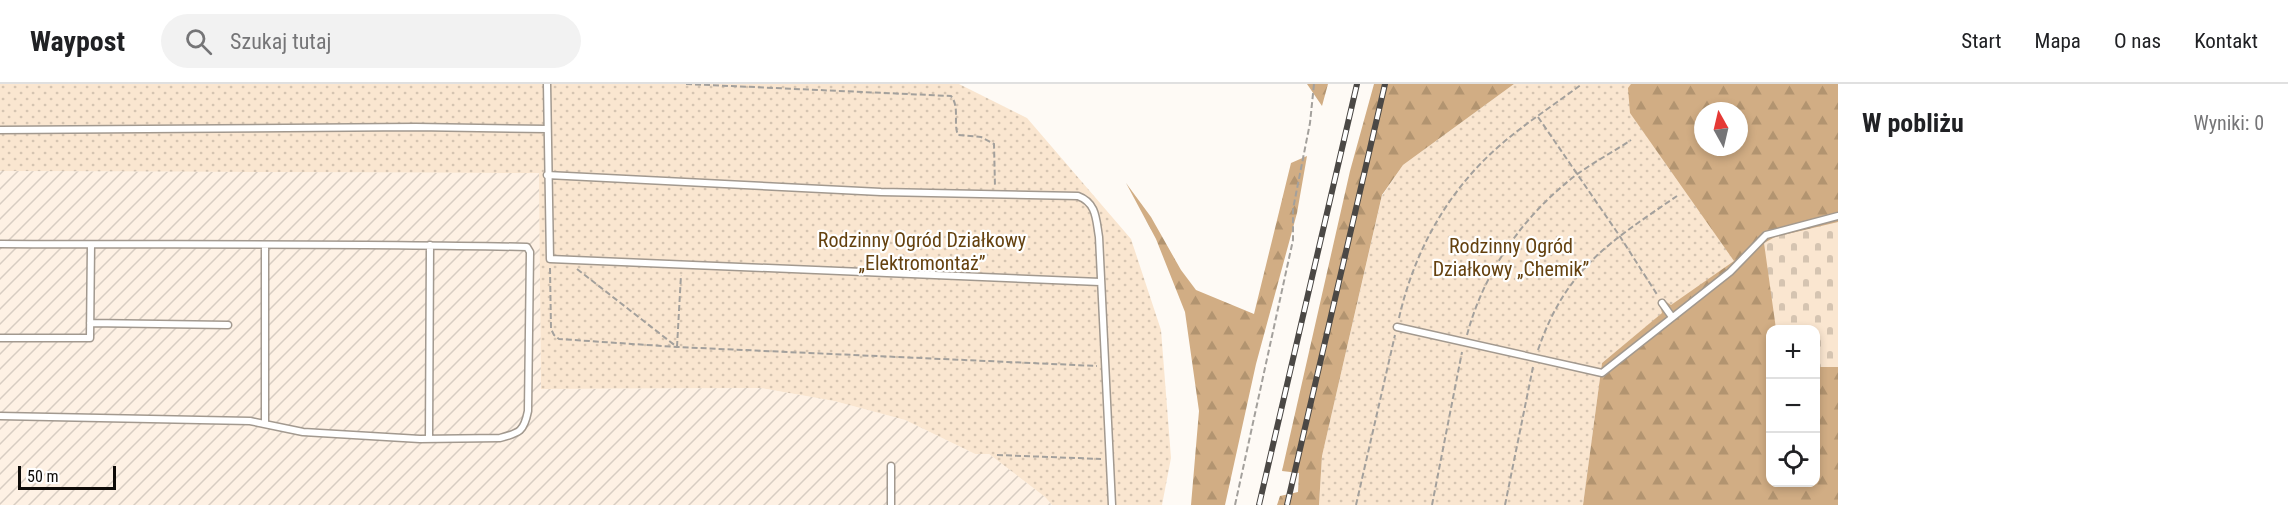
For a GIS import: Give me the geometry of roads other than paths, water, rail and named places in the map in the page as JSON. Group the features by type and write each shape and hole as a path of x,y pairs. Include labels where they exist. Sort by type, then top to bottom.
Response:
{"lane":[{"path":"547,84 550,260 1100,282"},
{"path":"0,130 416,127 547,129"},
{"path":"547,175 881,192 1078,196 1091,203 1099,237 1112,505"},
{"path":"1397,327 1602,373 1730,273 1766,235 1838,216"},
{"path":"0,244 429,245 527,248 530,252 528,411 525,425 519,432 500,438 429,439 303,432 250,420 0,416"},
{"path":"0,338 90,338 91,245"},
{"path":"265,245 265,424"},
{"path":"429,245 429,439"},
{"path":"1662,303 1672,317"},
{"path":"90,323 228,325"},
{"path":"891,466 891,505"}],"railway":[{"path":"1259,505 1357,84"},
{"path":"1287,505 1385,84"}],"park label":[{"name":"Rodzinny Ogród Działkowy „Elektromontaż”","path":"922,252"},
{"name":"Rodzinny Ogród Działkowy „Chemik”","path":"1511,258"}]}
